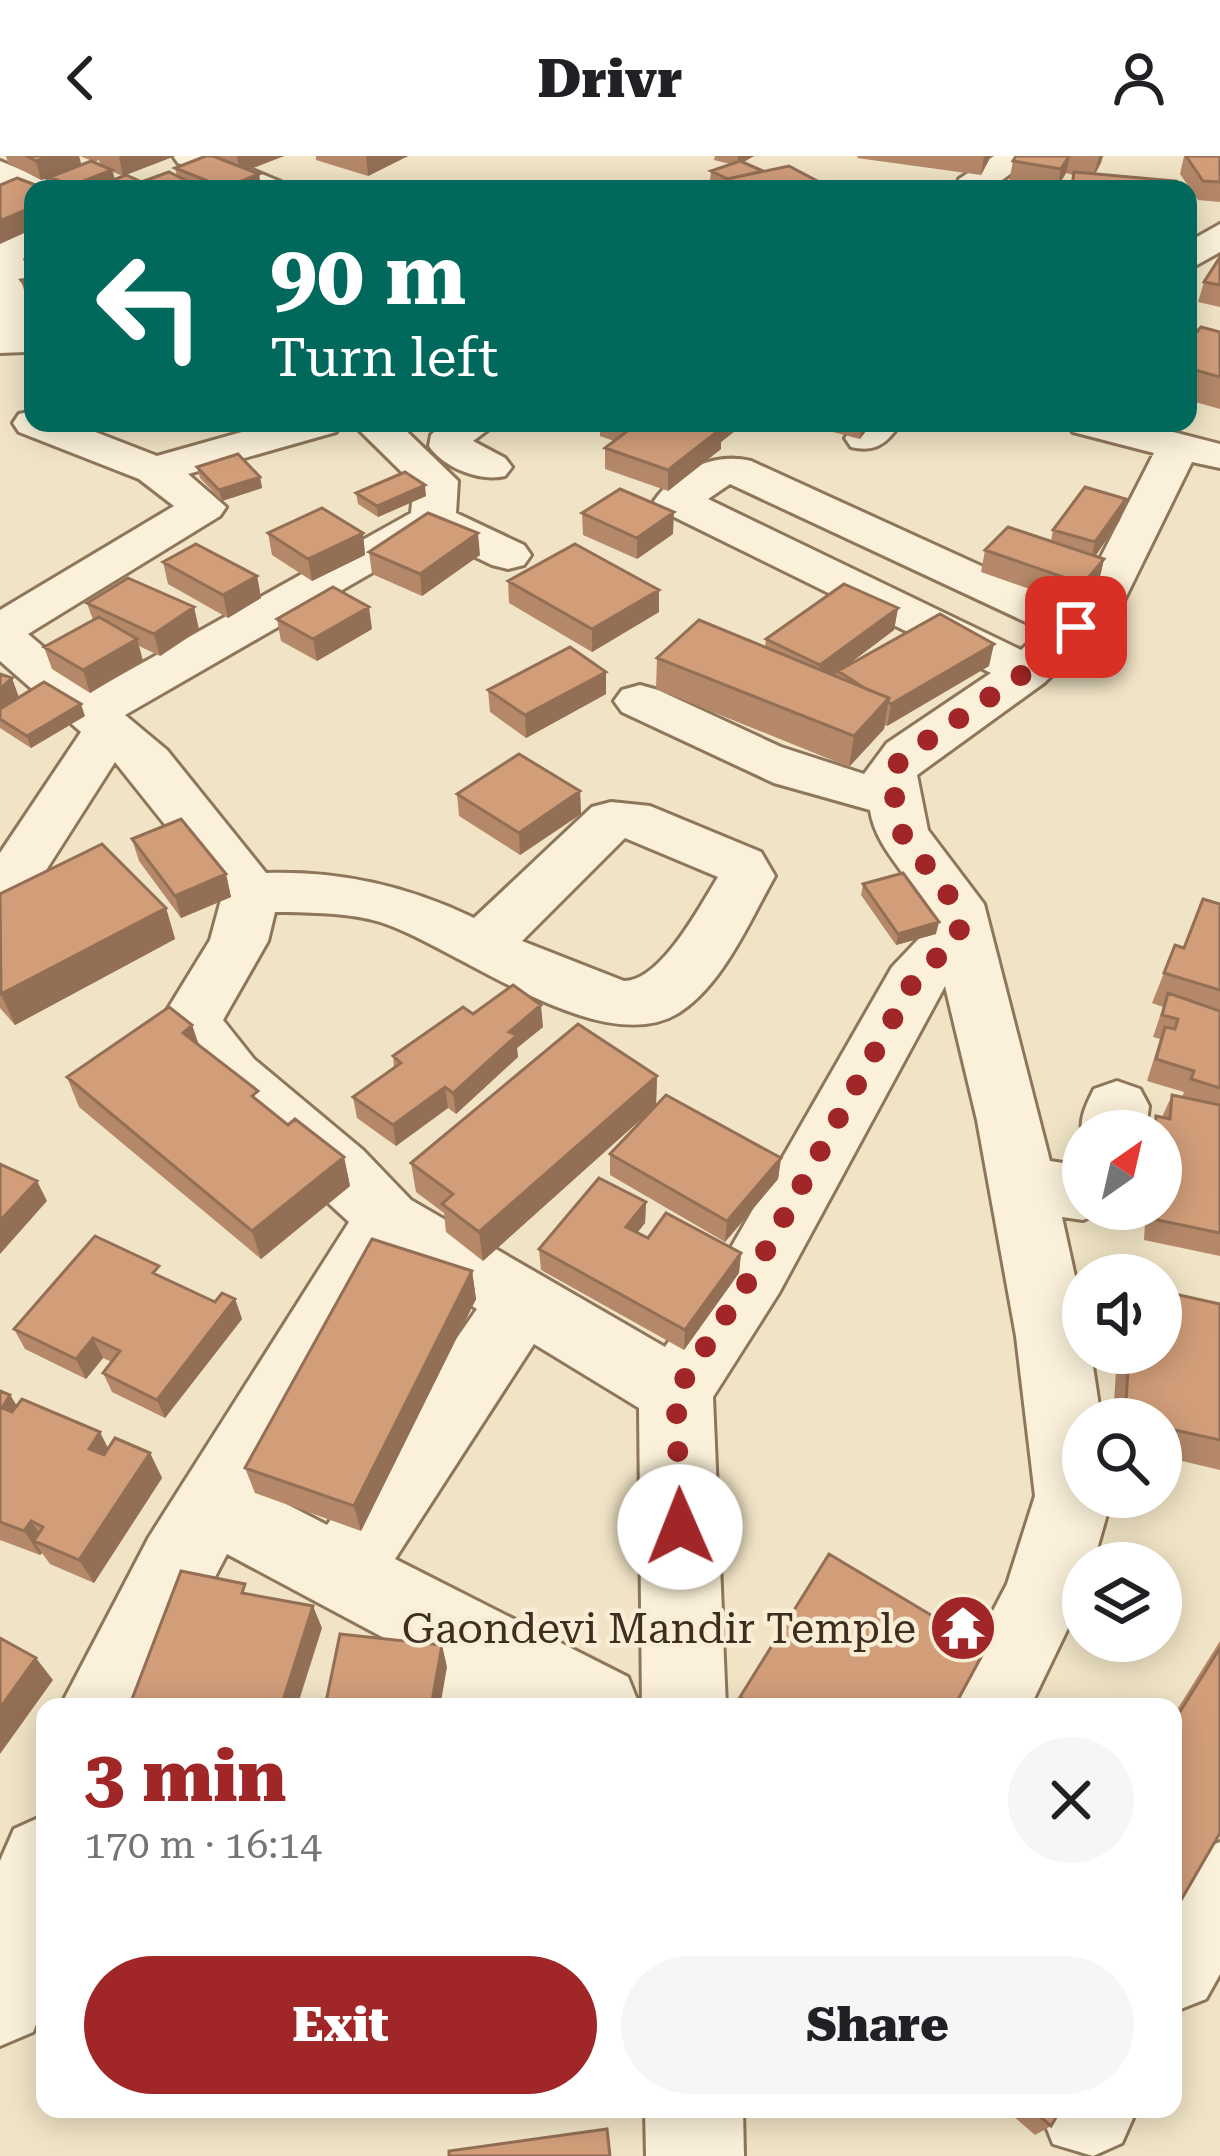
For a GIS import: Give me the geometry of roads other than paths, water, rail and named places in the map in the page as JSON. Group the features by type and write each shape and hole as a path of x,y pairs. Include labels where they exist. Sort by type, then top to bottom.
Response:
{"street":[{"path":"190,156 247,180"},
{"path":"980,180 1017,156"},
{"path":"15,345 21,292 7,273 5,258 24,240"},
{"path":"56,432 154,470 204,507 6,627 0,636 148,762 251,894"},
{"path":"154,470 289,432"},
{"path":"383,432 436,481 433,519"},
{"path":"458,432 452,435 451,446 490,467"},
{"path":"640,701 788,773 836,788 898,776 1026,672 1102,601 1200,452 1123,432"},
{"path":"1026,672 676,501 722,469 731,468 1076,627"},
{"path":"433,519 502,559"},
{"path":"0,897 101,721 433,519"},
{"path":"820,572 876,536"},
{"path":"898,776 901,832 955,904 960,934 1052,1188 1052,1336 1074,1496 1042,1599 990,1698"},
{"path":"251,894 286,891 402,909 481,946"},
{"path":"251,894 239,941 192,1020 201,1040 252,1094 523,1301 676,1392"},
{"path":"684,1698 676,1392 754,1272 913,982 960,934"},
{"path":"108,1698 390,1196"},
{"path":"342,1666 354,1579 523,1301"},
{"path":"212,1506 354,1579 471,1676 561,1698"},
{"path":"1182,1951 1220,1887"},
{"path":"0,1999 36,1888"},
{"path":"694,2118 695,2156"}],"place":[{"name":"Gaondevi Mandir Temple","path":"963,1628"}]}
